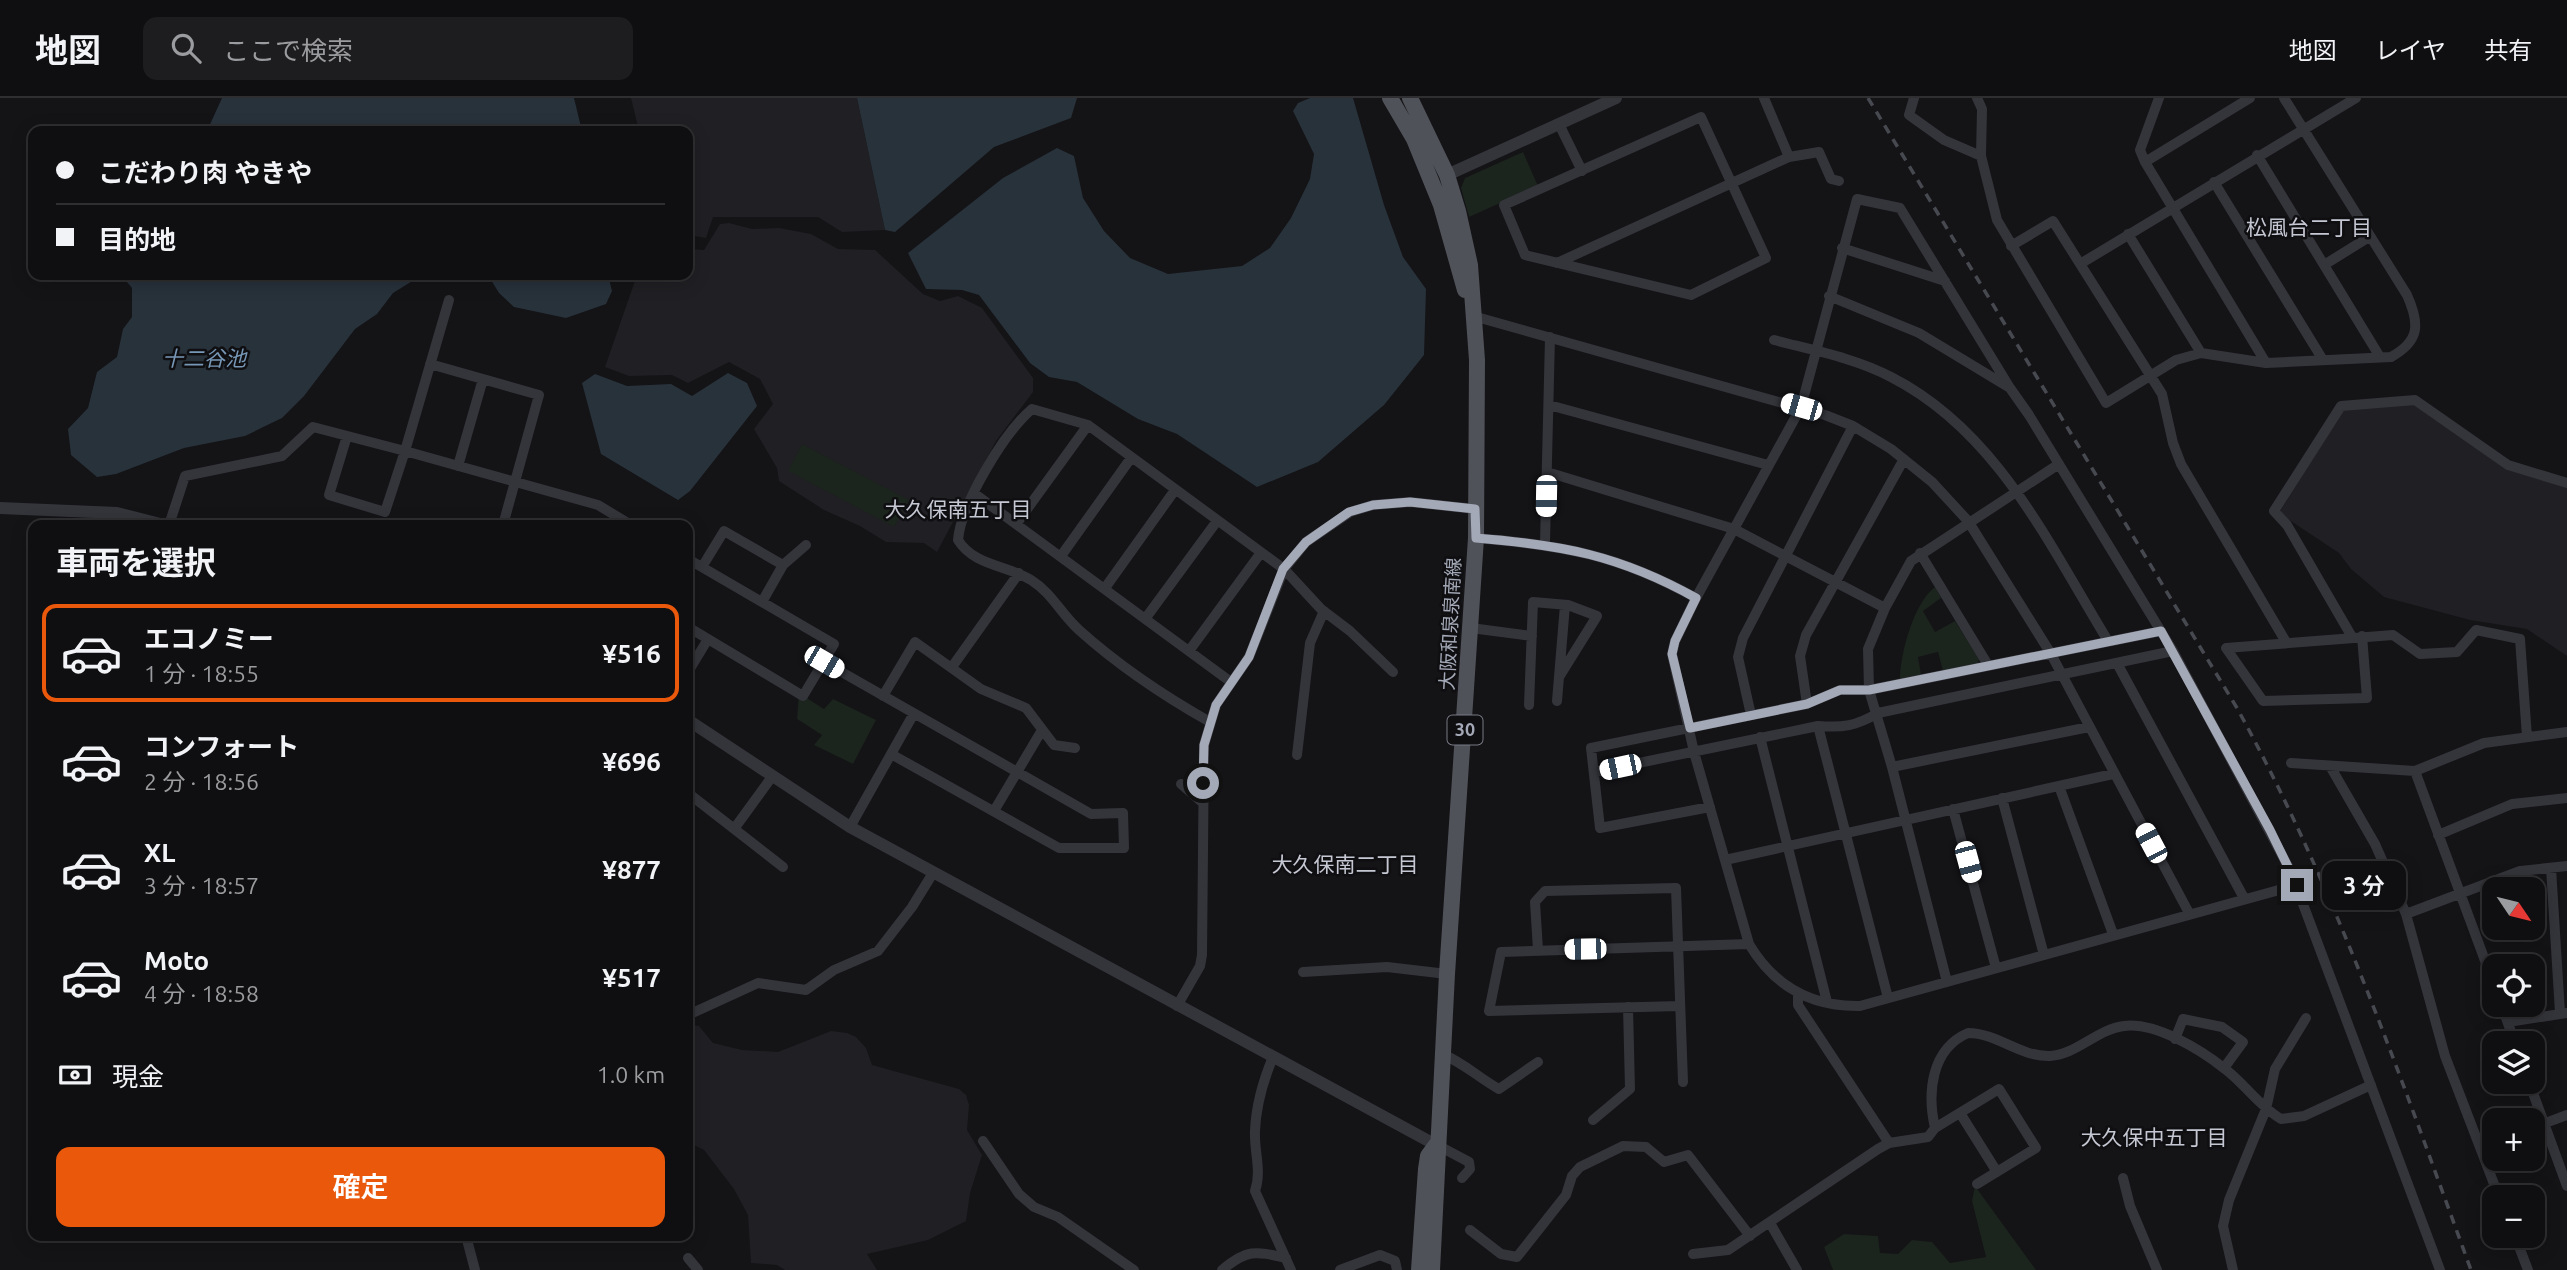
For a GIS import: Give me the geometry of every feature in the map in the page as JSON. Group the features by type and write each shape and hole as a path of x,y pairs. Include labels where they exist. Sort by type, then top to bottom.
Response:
{"main road":[{"name":"大阪和泉泉南線","path":"1390,98 1414,139 1441,205 1473,316"},
{"name":"大阪和泉泉南線","path":"1410,98 1447,175 1470,265 1477,360 1476,538 1436,1145 1440,1161 1432,1270"},
{"name":"大阪和泉泉南線","path":"1419,1270 1426,1169 1428,1156 1436,1145"}],"street":[{"path":"1447,175 1616,98"},
{"path":"1764,98 1789,156"},
{"path":"1914,98 1909,115 1944,140 1982,156"},
{"path":"1977,98 1982,109 1982,156 1997,219 2106,403 2176,360 2201,353 2266,363 2391,357 2405,349 2414,335 2416,323 2407,295 2284,98"},
{"path":"2159,98 2140,150 2171,208 2266,363"},
{"path":"2145,162 2250,98"},
{"path":"2080,264 2257,155 2356,98"},
{"path":"1701,117 1731,184 1766,258 1690,295 1525,255 1504,205 1701,117"},
{"path":"1559,124 1582,171"},
{"path":"1557,263 1789,156 1819,152 1831,179 1839,181"},
{"path":"2257,155 2380,357"},
{"path":"2214,182 2323,360"},
{"path":"2297,885 1860,1006 1827,1002 1798,993 1764,968 1749,944 1694,752 1672,654 1675,641 1696,598 1801,407 1814,350 1857,199 1900,208 2173,651 2297,885 2440,1270"},
{"path":"2011,246 2053,221 2162,394 2173,443 2181,464 2286,642"},
{"path":"2128,234 2201,353"},
{"path":"2324,265 2369,237"},
{"path":"1842,248 1945,281"},
{"path":"1829,296 1919,333 2010,388"},
{"path":"347,436 329,495 385,512 449,300"},
{"path":"1473,316 1801,407 1853,426 1904,459 1945,495 1968,521 2051,654 2189,913"},
{"path":"1545,543 1550,337"},
{"path":"1774,340 1814,350 1891,376 1919,394 1971,436 2017,491 2108,640"},
{"path":"430,363 539,395 504,520"},
{"path":"457,466 483,379"},
{"path":"2527,737 2520,639 2476,630 2457,652 2420,654 2393,635 2357,637 2286,642 2226,648 2263,701 2367,698 2357,637 2287,525 2274,511 2341,406 2416,400 2508,465 2567,483"},
{"path":"1549,405 1768,465"},
{"path":"1210,722 1178,704 1087,636 1051,595 1019,573 973,556 958,540 959,528 998,448 1032,409 1088,425 1283,569 1324,611 1393,672"},
{"path":"1017,523 1088,425"},
{"path":"1751,715 1738,657 1743,638 1784,554 1853,426"},
{"path":"171,520 185,475 282,456 313,427 598,505 623,520"},
{"path":"1061,556 1131,458"},
{"path":"1807,704 1800,656 1807,635 1904,459"},
{"path":"1947,982 1878,713 1869,690 1868,649 1885,608 1911,561 1920,552 2059,464"},
{"path":"1547,472 1734,529 1885,608"},
{"path":"1105,588 1175,490"},
{"path":"975,494 1231,682"},
{"path":"1177,1006 1200,965 1202,955 1204,745 1210,722 1231,682 1249,657 1283,569 1306,542 1331,523 1373,505 1410,502 1475,509"},
{"path":"0,508 117,513 144,520"},
{"path":"1145,619 1217,521"},
{"path":"702,567 724,531 783,565"},
{"path":"1476,538 1545,543 1603,556 1636,568 1696,598"},
{"path":"762,602 783,565 806,545"},
{"path":"1920,552 1988,666"},
{"path":"1189,651 1260,554"},
{"path":"693,562 834,645 803,696 693,630"},
{"path":"952,667 1019,573"},
{"path":"1529,705 1533,602 1565,605 1597,616 1559,677"},
{"path":"1557,701 1565,605"},
{"path":"1297,755 1310,643 1324,611"},
{"path":"1471,628 1532,636"},
{"path":"1710,807 1600,828 1591,748 1807,704 1840,690 1869,690 2161,631"},
{"path":"693,664 708,639"},
{"path":"883,696 915,642 981,689 1026,708 1054,745 1075,748"},
{"path":"1595,772 1818,726 1841,728 1858,725 1878,713 2118,665 2173,651"},
{"path":"824,662 1091,814 1123,813 1124,848 1059,848 891,754"},
{"path":"2118,665 2244,898"},
{"path":"850,827 913,715"},
{"path":"693,723 771,778 850,827 1469,1162 1470,1169 1462,1178"},
{"path":"1818,726 1888,998"},
{"path":"1892,767 2089,727"},
{"path":"994,811 1014,771 1042,730"},
{"path":"2291,763 2415,771 2484,743 2567,733"},
{"path":"1760,737 1827,1002"},
{"path":"2330,766 2375,844 2406,914 2445,1056 2494,1185"},
{"path":"2415,771 2482,954"},
{"path":"1725,860 2113,774"},
{"path":"734,829 771,778"},
{"path":"1181,784 1203,803"},
{"path":"2059,786 2113,934"},
{"path":"693,797 783,867"},
{"path":"2001,797 2044,955"},
{"path":"2438,835 2512,804 2567,798"},
{"path":"1953,809 1996,968"},
{"path":"2406,914 2520,872 2567,866"},
{"path":"2508,1022 2564,1013 2562,937 2551,867"},
{"path":"693,1014 758,983 806,990 834,970 866,958 892,935 933,873"},
{"path":"1538,950 1535,902 1545,891 1676,888 1682,1082"},
{"path":"1680,1006 1489,1012 1501,952 1749,944"},
{"path":"1303,972 1387,967 1447,974"},
{"path":"1798,993 1798,1005 1889,1143"},
{"path":"1593,1120 1630,1089 1628,1007"},
{"path":"2506,1017 2511,1031"},
{"path":"2175,1038 2183,1018 2222,1027 2243,1042 2224,1068"},
{"path":"2233,1270 2223,1226 2242,1165 2266,1109 2275,1069 2306,1018"},
{"path":"1935,1128 1933,1089 1940,1057 1946,1046 1968,1034 1979,1033 2037,1056 2070,1051 2119,1027 2135,1024 2153,1027 2224,1068 2266,1109 2281,1119 2304,1116 2371,1085"},
{"path":"1442,1054 1460,1061 1480,1079 1499,1089 1538,1062"},
{"path":"1273,1057 1258,1103 1255,1132 1259,1178 1255,1191 1291,1270"},
{"path":"1693,1254 1728,1250 1889,1143 1928,1137 1935,1128 1999,1089 2036,1147 1977,1184"},
{"path":"1961,1113 1997,1172"},
{"path":"2545,1124 2567,1115"},
{"path":"2545,1127 2567,1186"},
{"path":"984,1141 1019,1194 1034,1207 1058,1217 1134,1270"},
{"path":"1470,1230 1501,1254 1517,1257 1566,1195 1580,1167 1623,1146 1646,1147 1664,1162 1688,1155 1750,1236"},
{"path":"2123,1178 2130,1206 2157,1270"},
{"path":"1770,1223 1797,1270"},
{"path":"467,1241 475,1270"},
{"path":"2520,1248 2528,1270"},
{"path":"1222,1270 1245,1254 1260,1252 1286,1258"},
{"path":"1340,1270 1380,1255 1395,1261 1397,1270"},
{"path":"688,1258 698,1270"}],"shaded area":[{"path":"631,98 857,98 885,230 842,232 818,217 713,217 706,238 693,236 693,126 638,126"},
{"path":"1523,152 1538,186 1469,217 1461,188 1465,178"},
{"path":"729,223 752,229 779,228 811,234 838,249 875,250 923,294 940,301 958,296 982,308 1033,378 1033,392 996,441 937,552 924,543 886,542 860,526 824,510 779,481 777,468 754,429 773,404 760,379 729,362 688,383 672,375 629,376 605,367 635,280 693,280 693,249 704,250 720,224"},
{"path":"2414,403 2506,469 2567,488 2567,656 2527,629 2470,620 2384,597 2351,569 2339,553 2279,513 2343,410"},
{"path":"802,444 909,500 894,527 788,471"},
{"path":"1935,587 1941,598 1923,611 1935,632 1955,621 1979,659 1978,663 1943,671 1938,652 1918,657 1921,675 1900,679 1910,629 1921,604"},
{"path":"799,693 824,709 833,699 876,720 853,764 814,745 822,735 797,719"},
{"path":"693,1025 699,1026 713,1043 742,1050 778,1052 831,1031 856,1037 866,1048 872,1065 959,1089 966,1095 969,1105 967,1130 982,1155 970,1193 966,1221 928,1240 867,1254 877,1270 785,1270 777,1265 751,1263 748,1215 734,1189 704,1150 693,1144"},
{"path":"1975,1186 2036,1270 1833,1270 1824,1247 1844,1234 1878,1236 1880,1253 1898,1254 1912,1240 1932,1242 1950,1263 1986,1257 1972,1201"}],"water":[{"path":"222,98 574,98 581,126 209,126"},
{"path":"857,98 1077,98 1071,118 994,147 895,232 885,230"},
{"path":"1310,98 1353,98 1384,205 1403,257 1426,289 1424,355 1384,405 1318,462 1257,487 1177,434 1138,419 1077,382 1049,377 1030,363 979,295 962,290 926,289 908,253 1003,178 1057,148 1074,156 1083,198 1104,231 1130,258 1168,274 1242,266 1270,248 1291,218 1310,179 1314,154 1293,111 1298,103"},
{"name":"十二谷池","path":"125,280 414,280 393,293 377,314 355,329 304,396 282,418 245,436 184,448 116,474 97,477 71,455 68,429 88,408 97,372 117,357 123,329 132,317 132,288"},
{"path":"491,280 609,280 612,291 606,304 566,318 514,307 499,293"},
{"path":"728,373 747,383 757,406 690,491 678,500 601,454 582,383 595,374 627,386 671,384 692,396"}],"railway":[{"path":"1868,98 2237,708 2272,775 2336,914 2471,1270"}],"district":[{"name":"松風台二丁目","path":"2309,228"},
{"name":"大久保南五丁目","path":"958,510"},
{"name":"大久保南二丁目","path":"1345,865"},
{"name":"大久保中五丁目","path":"2154,1138"}],"route":[{"path":"1203,783 1204,745 1216,705 1249,657 1289,559 1306,542 1349,512 1392,501 1410,502 1475,509 1476,538 1545,543 1603,556 1636,568 1696,598 1675,641 1672,654 1690,728 1807,704 1840,690 1869,690 2161,631 2270,830 2297,885"}]}
